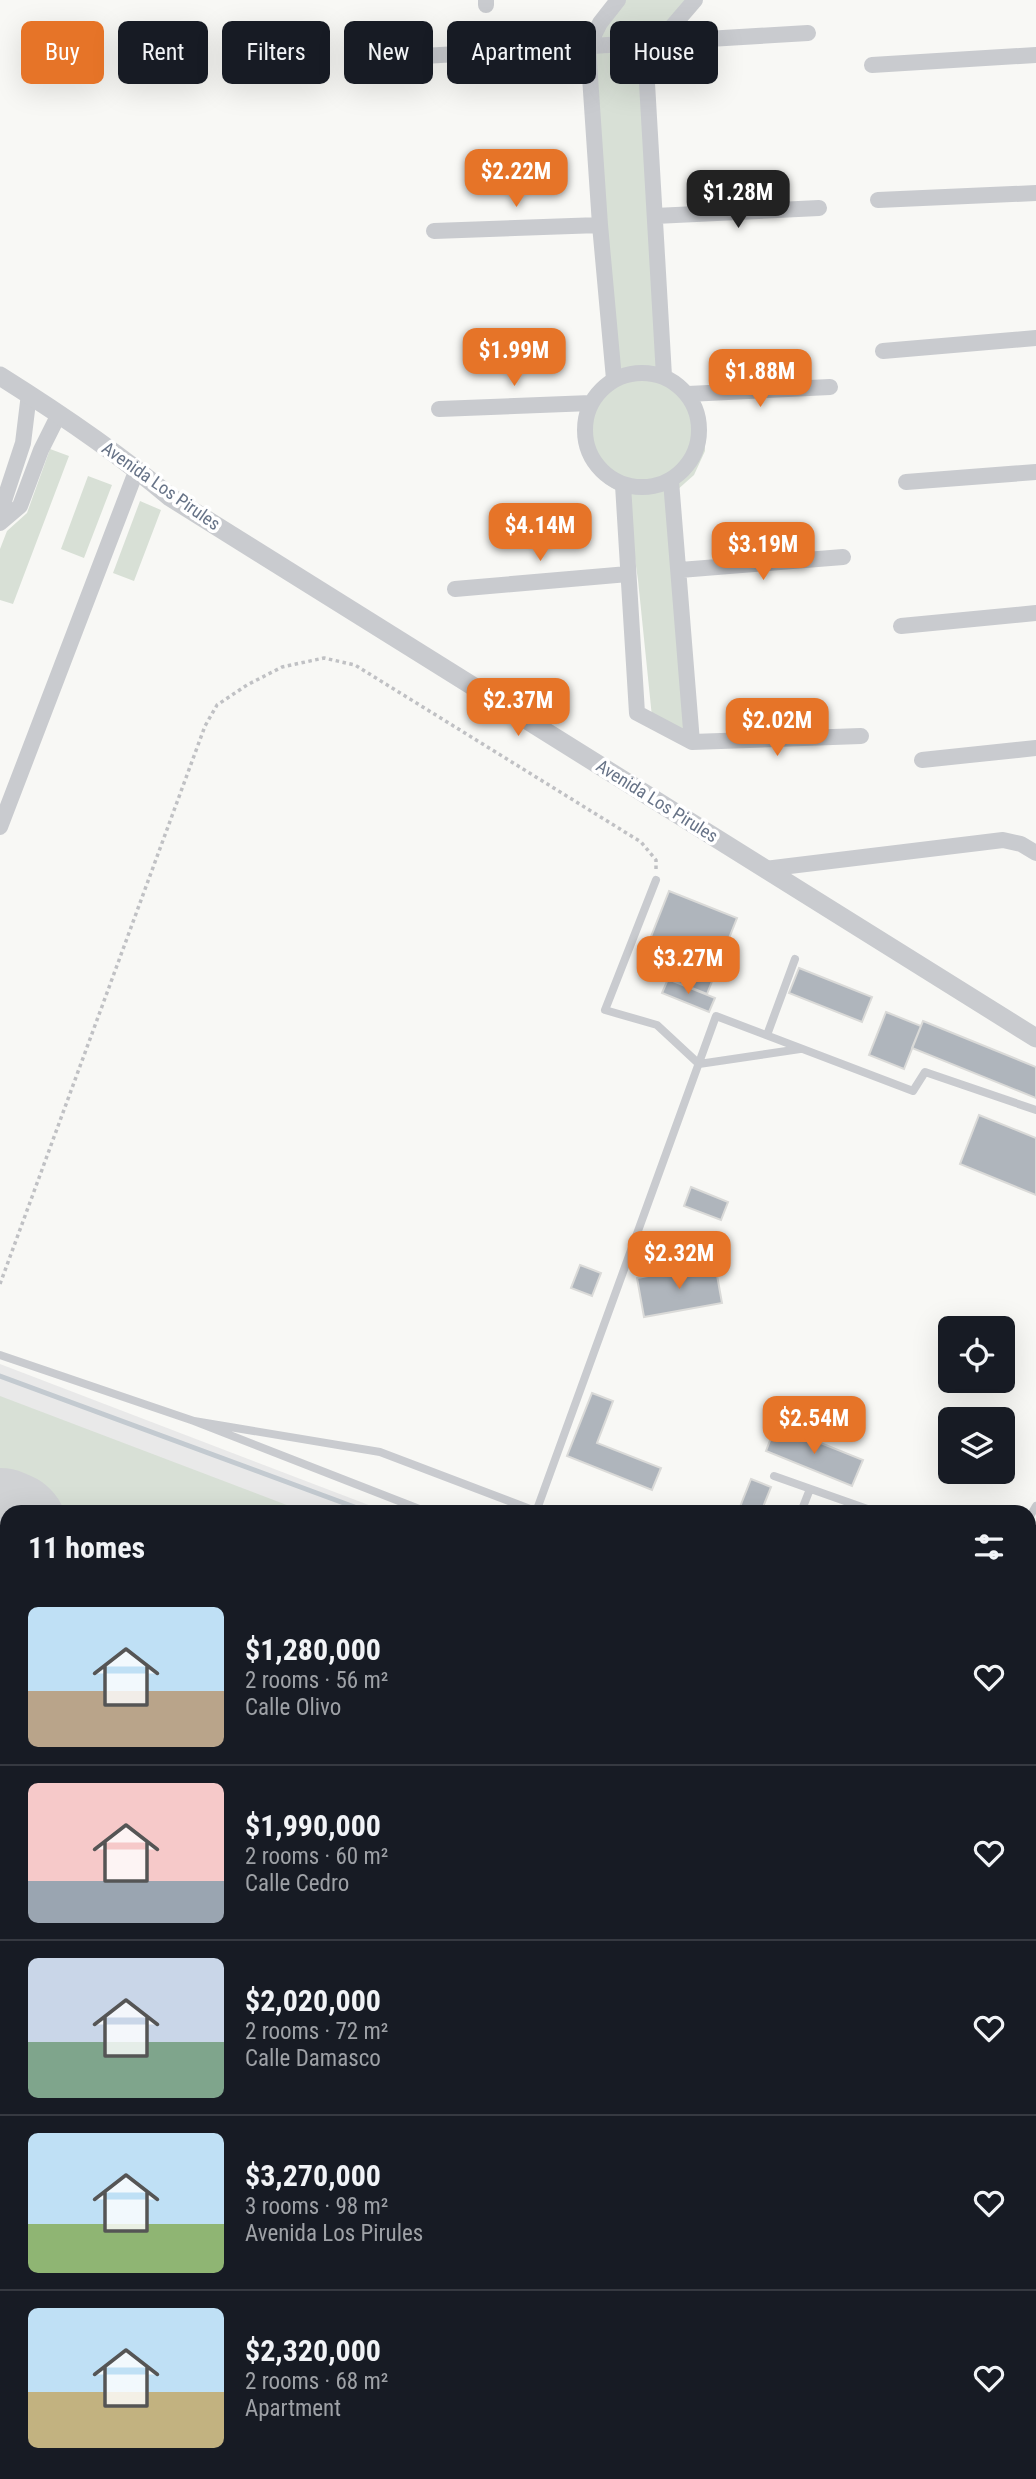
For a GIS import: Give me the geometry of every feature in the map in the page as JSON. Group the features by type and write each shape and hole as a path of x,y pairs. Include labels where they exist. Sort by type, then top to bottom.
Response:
{"street":[{"path":"596,31 618,0"},
{"path":"677,21 695,0"},
{"path":"718,39 808,33"},
{"path":"872,65 1036,55"},
{"path":"590,84 614,379"},
{"path":"647,84 664,376"},
{"path":"878,200 1036,193"},
{"path":"655,216 819,208"},
{"path":"434,231 600,225"},
{"path":"883,351 1036,338"},
{"path":"639,373 664,376 688,394 699,417 699,442 689,465 671,481 648,489 623,485 602,472 589,451 584,427 591,403 599,391 614,379 639,373"},
{"name":"Avenida Los Pirules","path":"0,376 59,414 182,504 1036,1038"},
{"path":"688,394 830,387"},
{"path":"0,513 23,443 29,394"},
{"path":"439,409 591,403"},
{"path":"0,523 20,506 41,450 59,414"},
{"path":"0,827 137,469"},
{"path":"906,482 1036,472"},
{"path":"671,481 692,742"},
{"path":"623,485 637,713 692,742 861,736"},
{"path":"680,570 843,557"},
{"path":"455,589 628,574"},
{"path":"901,626 1036,613"},
{"path":"922,760 1036,748"},
{"path":"765,869 1003,840 1021,844 1036,853"}],"lane":[{"path":"656,880 605,1010 657,1025 699,1064"},
{"path":"767,1035 795,959"},
{"path":"540,1505 716,1016 912,1091 925,1072 1036,1110"},
{"path":"699,1064 802,1048"},
{"path":"0,1355 194,1421 409,1505"},
{"path":"194,1421 380,1452 519,1505"},
{"path":"774,1476 856,1505"},
{"path":"804,1505 810,1489"}],"path":[{"path":"0,1284 205,726 217,705 247,685 282,667 324,658 355,665 641,842 656,860 656,880"}],"shaded area":[{"path":"618,0 695,0 677,21 610,21 610,84 646,84 668,382 694,401 705,425 705,451 694,475 676,491 688,737 652,717 638,580 626,496 603,481 588,455 586,443 587,430 597,406 617,385 589,84 596,84 596,34"},
{"path":"50,449 69,456 13,604 0,600 0,549 7,531 27,513"},
{"path":"88,476 112,485 84,558 61,549"},
{"path":"140,501 161,510 134,581 113,573"},
{"path":"0,1364 369,1505 0,1505"},
{"path":"0,1396 287,1505 39,1505 0,1490"}],"building":[{"path":"669,891 737,918 707,994 639,967"},
{"path":"799,968 872,997 862,1022 789,993"},
{"path":"668,979 715,998 709,1012 662,993"},
{"path":"886,1012 921,1026 904,1069 869,1055"},
{"path":"923,1021 1036,1067 1036,1098 912,1048"},
{"path":"979,1115 1036,1138 1036,1195 960,1164"},
{"path":"691,1187 728,1202 721,1220 684,1206"},
{"path":"715,1264 722,1303 644,1317 637,1278"},
{"path":"580,1265 601,1273 592,1296 571,1288"},
{"path":"592,1393 613,1401 597,1443 661,1468 652,1490 567,1456"},
{"path":"776,1425 863,1460 852,1486 766,1451"},
{"path":"751,1479 771,1487 764,1505 741,1505"}],"waterway":[{"path":"0,1376 349,1505"}]}
